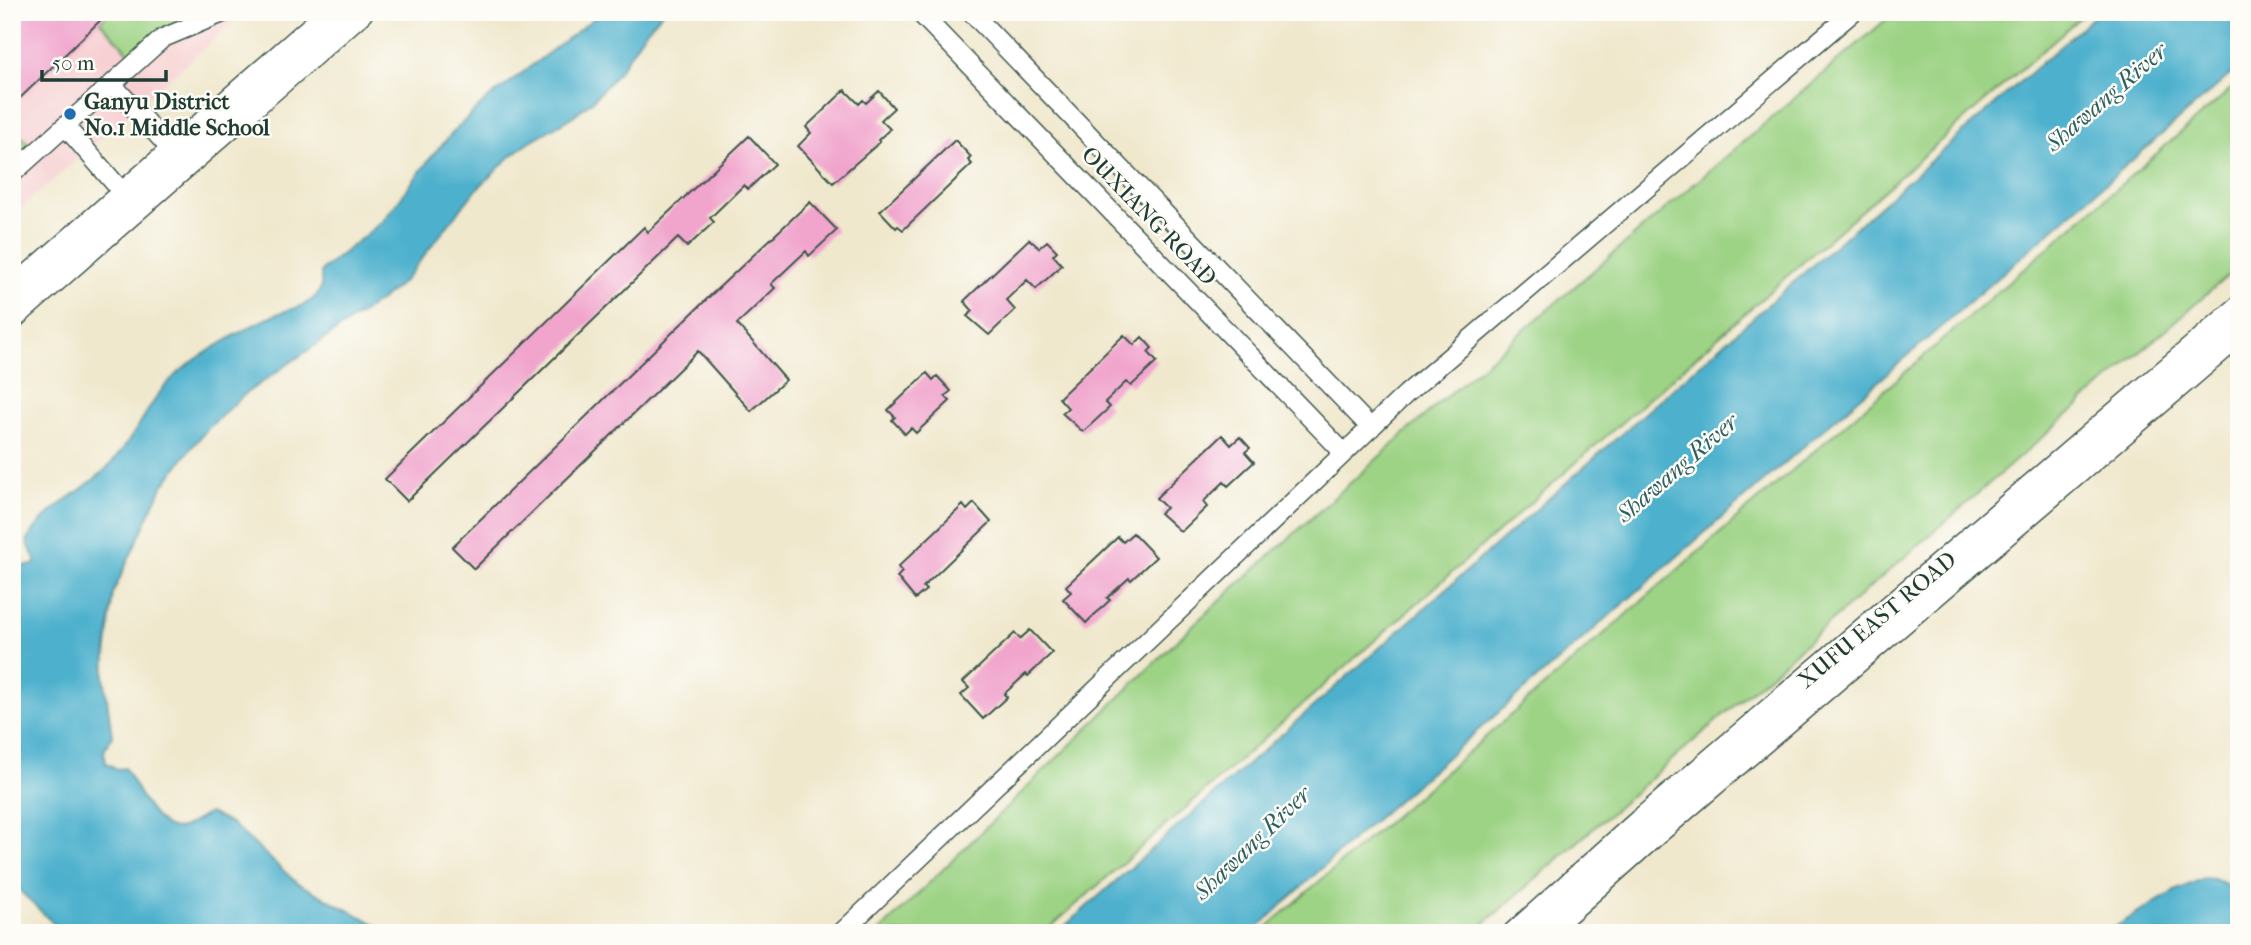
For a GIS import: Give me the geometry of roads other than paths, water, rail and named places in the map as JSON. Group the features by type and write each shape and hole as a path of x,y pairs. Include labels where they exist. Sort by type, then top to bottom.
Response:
{"main road":[{"path":"12,291 330,12"},
{"path":"12,318 361,12"},
{"name":"XUFU EAST ROAD","path":"1515,933 1640,821 2239,308"},
{"name":"XUFU EAST ROAD","path":"1544,933 1653,836 2239,334"}],"street":[{"path":"12,174 163,38 225,12"},
{"name":"OUXIANG ROAD","path":"919,12 1344,453"},
{"name":"OUXIANG ROAD","path":"971,12 1371,428"},
{"path":"841,933 1406,394 1853,12"},
{"path":"112,84 173,152"},
{"path":"65,126 124,194"}],"water":[{"path":"602,12 663,12 645,32 617,74 592,101 572,117 529,142 475,191 404,281 245,394 208,428 162,487 113,593 104,676 112,736 104,751 106,763 117,769 125,768 141,797 164,824 181,828 210,813 232,824 297,883 392,933 63,933 12,883 12,570 16,566 34,565 35,560 27,541 54,509 109,466 161,391 174,377 196,359 234,336 315,297 321,287 321,271 383,221 432,156 457,128 484,102"},
{"name":"Shawang River","path":"2099,12 2239,12 2239,67 1351,841 1252,933 1057,933"},
{"path":"2204,878 2214,879 2239,890 2239,933 2105,933 2175,891"}],"place":[{"name":"Ganyu District No.1 Middle School","path":"70,114"}]}
